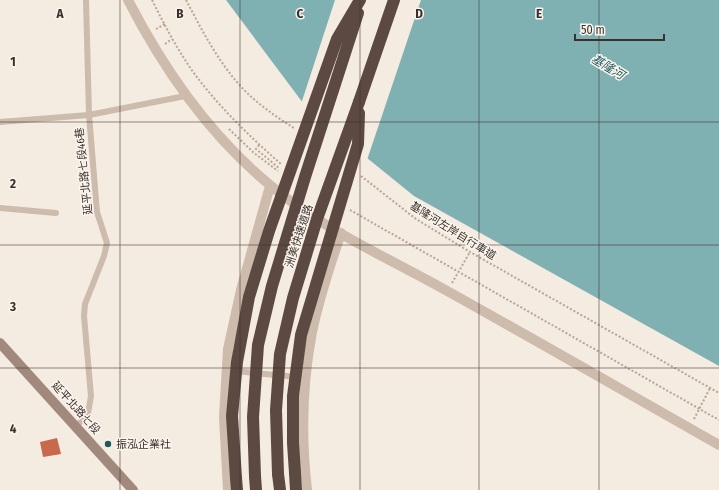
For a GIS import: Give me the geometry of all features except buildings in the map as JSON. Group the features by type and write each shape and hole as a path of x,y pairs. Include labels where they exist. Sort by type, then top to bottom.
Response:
{"highway":[{"name":"洲美快速道路","path":"256,490 253,417 258,345 272,286 302,185 361,0"},
{"path":"237,484 232,416 237,362 249,297 268,231 337,39 361,0"},
{"name":"洲美快速道路","path":"280,490 276,410 280,354 293,298 317,218 394,0"},
{"path":"296,490 293,443 293,396 301,335 358,144 359,102"}],"street":[{"path":"128,0 146,35 185,96 240,158 270,186 341,233 448,291 719,445"},
{"path":"228,490 224,417 228,349 241,290 270,186"},
{"path":"307,490 303,419 306,378 312,332 341,233"},
{"name":"延平北路七段","path":"0,343 133,490"}],"lane":[{"name":"延平北路七段46巷","path":"76,427 88,413 91,396 84,316 85,304 104,256 107,243 97,212 88,115 86,0"},
{"path":"0,122 88,115 185,96"},
{"path":"0,208 56,213"},
{"path":"226,370 306,378"}],"path":[{"path":"152,0 172,39 192,70 217,101 259,145"},
{"path":"186,0 218,56 239,84 256,101 294,128"},
{"path":"163,45 172,39"},
{"path":"227,127 254,153 280,172"},
{"name":"基隆河左岸自行車道","path":"359,175 416,218 470,252 719,393"},
{"path":"346,207 719,420"},
{"path":"458,272 470,252"},
{"path":"692,423 710,388"}],"water":[{"name":"基隆河","path":"226,0 719,0 719,366 414,196 309,111"}],"pier":[{"path":"335,0 421,0 367,160 308,113 301,104"}],"place":[{"name":"振泓企業社","path":"108,444"}]}
